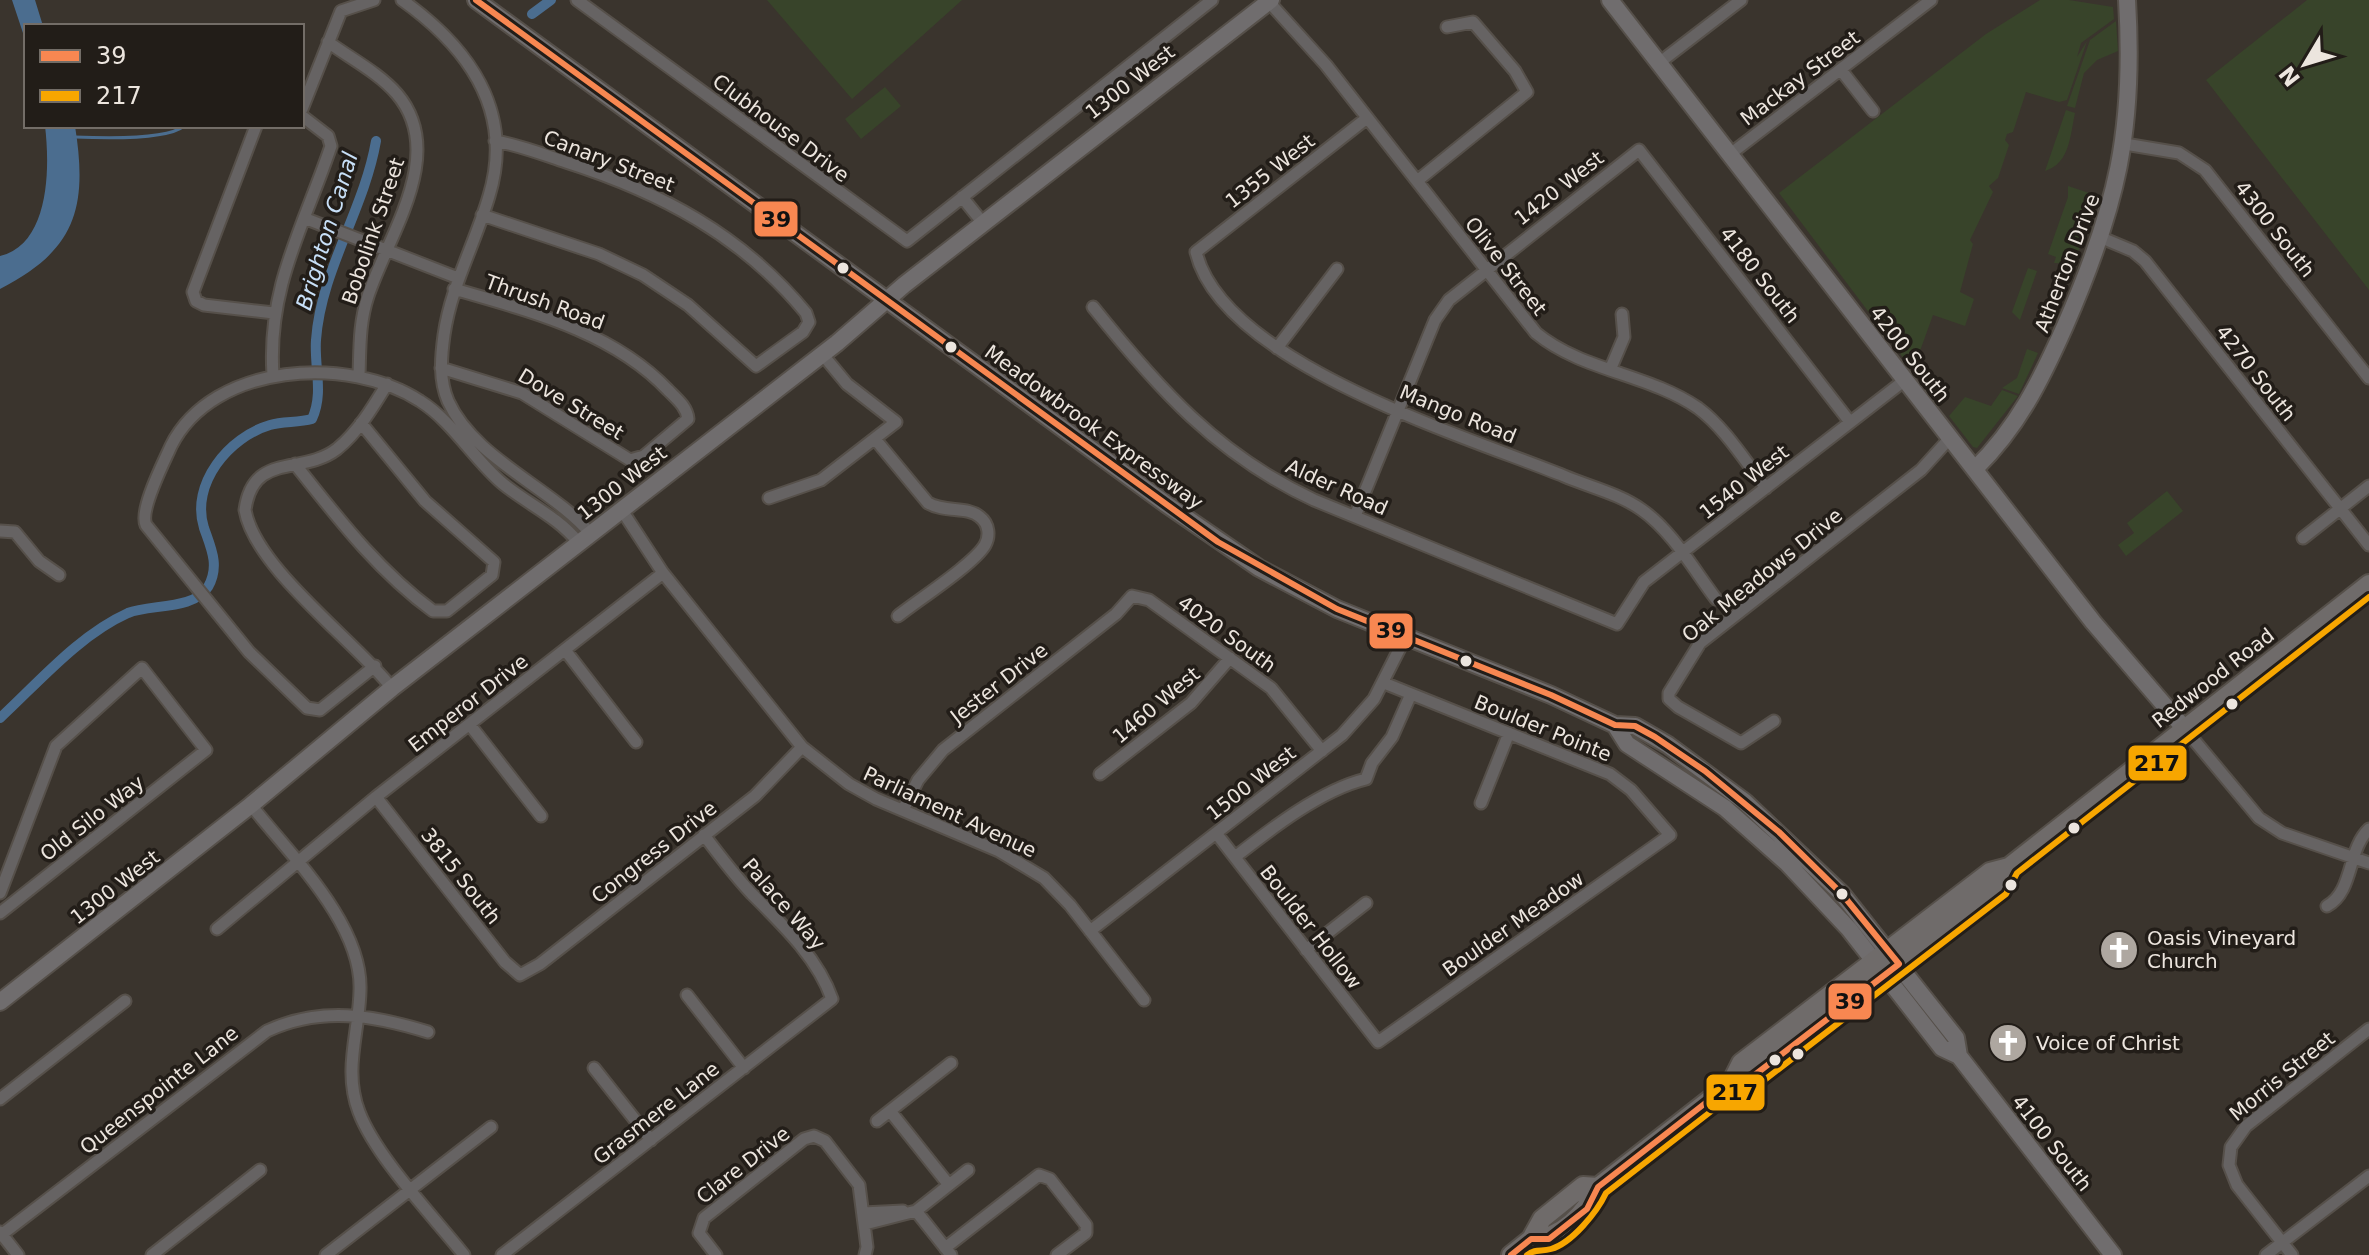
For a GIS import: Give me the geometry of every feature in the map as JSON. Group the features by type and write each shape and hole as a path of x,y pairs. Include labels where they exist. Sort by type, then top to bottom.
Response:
{"main road":[{"name":"Redwood Road","path":"1511,1255 1531,1239 1542,1219 1583,1186 1598,1187 1731,1083 1752,1077 1990,872 2009,867 2369,584"}],"street":[{"path":"304,104 341,11 374,0"},
{"path":"402,0 441,29 467,60 490,108 495,141 494,178 456,283 441,368 449,403 499,460 533,488 567,508 584,538"},
{"name":"Meadowbrook Expressway","path":"476,0 1218,542 1294,587 1405,638 1551,695 1615,725 1635,726 1655,737 1736,796 1842,894 1886,963"},
{"name":"Clubhouse Drive","path":"577,0 907,241 1212,0"},
{"name":"4200 South","path":"1610,0 2093,622 2184,728"},
{"path":"1659,63 1741,0"},
{"name":"Mackay Street","path":"1729,155 1931,0"},
{"name":"Atherton Drive","path":"1975,469 2013,427 2031,400 2102,238 2125,144 2130,61 2127,0"},
{"name":"1300 West","path":"0,1002 251,805 392,688 823,355 983,223 1270,1"},
{"name":"Olive Street","path":"1270,1 1547,342 1700,410 1722,431 1766,488"},
{"path":"1417,181 1527,92 1483,30 1473,22 1447,27"},
{"name":"Bobolink Street","path":"328,42 396,94 416,131 416,172 361,322 359,376"},
{"path":"1841,70 1873,111"},
{"path":"273,375 274,313 282,276 331,142 304,118"},
{"name":"1355 West","path":"1196,252 1367,118"},
{"path":"255,128 193,292 196,301 204,305 274,313"},
{"name":"Canary Street","path":"482,215 599,254 643,275 688,305 756,366 803,332 809,322 806,313 765,268 685,210 607,175 495,141"},
{"name":"4300 South","path":"2125,144 2179,153 2205,170 2369,378"},
{"name":"1420 West","path":"1355,516 1441,309 1485,269 1639,150"},
{"name":"4180 South","path":"1639,150 1850,422"},
{"path":"962,197 983,223"},
{"name":"Thrush Road","path":"304,218 598,339 665,386 687,411 688,419 635,461"},
{"name":"4270 South","path":"2102,238 2133,251 2145,261 2369,545"},
{"name":"Mango Road","path":"1196,252 1199,267 1228,304 1277,348 1327,380 1635,506 1653,519 1716,599"},
{"path":"1277,348 1337,269"},
{"name":"Alder Road","path":"1093,307 1155,383 1191,420 1273,479 1617,624"},
{"path":"1610,370 1624,337 1622,314"},
{"path":"769,498 821,480 896,422 847,384 823,355"},
{"name":"Dove Street","path":"441,368 522,393 635,461"},
{"path":"375,666 316,711 307,708 264,668 146,525 145,510 167,455 189,420 223,393 273,375 359,376 387,384 420,400 437,413 503,484 584,538"},
{"name":"1540 West","path":"1617,624 1635,591 1905,380"},
{"path":"387,384 361,423 325,456 275,468 257,480 246,502 246,519 256,539 289,580 375,666 392,688"},
{"path":"295,464 372,557 433,611 447,611 492,575 495,567 492,559 425,501 361,423"},
{"name":"Oak Meadows Drive","path":"1774,721 1741,743 1678,707 1669,699 1669,693 1700,643 1921,470 1950,438"},
{"path":"875,439 928,503 938,510 973,512 986,524 988,532 979,553 898,616"},
{"path":"2303,538 2369,486"},
{"name":"Parliament Avenue","path":"621,509 663,573 802,747 849,784 1023,863 1062,895 1144,1000"},
{"path":"0,531 15,532 39,561 59,575"},
{"name":"Emperor Drive","path":"217,929 376,797 663,573"},
{"name":"4020 South","path":"1132,596 1149,600 1280,697 1322,751"},
{"name":"Jester Drive","path":"903,810 918,780 943,750 1116,614 1132,596"},
{"name":"1500 West","path":"1090,931 1322,751 1361,716 1384,683 1405,638"},
{"path":"565,650 636,742"},
{"name":"1460 West","path":"1100,774 1191,703 1230,658"},
{"name":"Old Silo Way","path":"0,893 56,746 142,668 206,750 0,913"},
{"name":"Boulder Pointe","path":"1384,683 1610,774 1631,790 1670,835"},
{"path":"1235,857 1272,828 1345,784 1366,779 1372,763 1392,737 1411,694"},
{"path":"470,725 541,816"},
{"name":"Meadowbrook Expressway","path":"1615,725 1627,744 1678,775 1765,842 1886,963"},
{"path":"2184,728 2259,818 2282,833 2369,863"},
{"path":"1481,803 1509,733"},
{"name":"Congress Drive","path":"520,975 540,964 766,786 802,747"},
{"path":"1678,775 1701,782 1728,799 1736,796"},
{"name":"3815 South","path":"376,797 505,962 520,975"},
{"path":"251,805 347,932 358,964 361,989 350,1057 360,1114 378,1146 464,1255"},
{"path":"2327,906 2340,895 2360,840 2369,829"},
{"name":"Boulder Hollow","path":"1216,833 1378,1042"},
{"name":"Palace Way","path":"704,835 739,879 774,914 825,980 832,999"},
{"name":"Boulder Meadow","path":"1378,1042 1670,835"},
{"path":"1306,950 1366,903"},
{"name":"4100 South","path":"1886,963 1942,1048 1959,1056 2113,1255"},
{"path":"687,995 744,1068"},
{"name":"Grasmere Lane","path":"502,1255 832,999"},
{"path":"0,1099 125,1001"},
{"name":"Queenspointe Lane","path":"1,1234 267,1031 318,1015 357,1015 428,1032"},
{"name":"Morris Street","path":"2282,1242 2237,1185 2228,1158 2235,1138 2369,1029"},
{"path":"877,1121 951,1063"},
{"path":"594,1068 651,1140"},
{"path":"890,1111 949,1185"},
{"path":"326,1255 491,1127"},
{"name":"Clare Drive","path":"716,1255 699,1233 704,1218 804,1139 820,1137 857,1181 864,1219"},
{"path":"152,1255 260,1170"},
{"path":"865,1255 864,1219 916,1211 968,1170"},
{"path":"916,1211 948,1252 1039,1175 1050,1179 1086,1225 1086,1233 1057,1255"},
{"path":"2266,1255 2369,1176"},
{"path":"1,1234 18,1255"},
{"path":"2282,1242 2292,1255"}],"green space":[{"path":"767,0 962,0 852,99"},
{"path":"2040,0 2069,0 2113,7 2114,19 2081,43 2077,57 2087,41 2067,100 2059,102 2026,92 2013,132 2007,134 2005,140 2009,145 1998,178 1989,186 1993,192 1970,240 1973,244 1960,292 1974,299 1965,326 1933,315 1916,362 1910,367 1779,193 1986,34"},
{"path":"2307,0 2369,0 2369,290 2206,80"},
{"path":"2116,21 2118,51 2097,60 2084,73 2075,108 2067,106 2090,40"},
{"path":"885,87 901,106 861,139 845,119"},
{"path":"2066,110 2075,113 2068,148 2060,162 2045,171"},
{"path":"2068,186 2098,196 2074,264 2054,263 2056,257 2048,254 2068,197"},
{"path":"2028,268 2037,271 2020,320 2012,312"},
{"path":"2027,349 2038,353 2019,394 2002,388 2017,378"},
{"path":"2002,390 2018,396 1977,448 1973,447 1949,416 1965,397 1991,406"},
{"path":"2167,491 2183,511 2126,556 2118,545 2134,533 2127,523"}],"water":[{"path":"12,0 35,0 42,24 24,24 24,36"},
{"path":"45,128 75,128 79,181 71,224 46,259 0,289 0,256 16,249 29,236 38,220 47,162"}],"waterway":[{"name":"Brighton Canal","path":"532,14 551,0"},
{"path":"74,137 148,136 180,128"},
{"name":"Brighton Canal","path":"0,718 60,660 110,622 137,610 193,600 208,587 214,564 201,511 208,479 216,464 227,451 255,431 275,424 312,419 316,409 316,340 320,314 376,141"}],"transit line":[{"name":"39","path":"476,0 1218,542 1337,609 1551,695 1615,725 1635,726 1655,737 1705,771 1779,832 1842,894 1899,964 1752,1077 1731,1083 1598,1187 1587,1209 1549,1239 1531,1239 1511,1255"},
{"name":"217","path":"1527,1255 1559,1246 1575,1234 1597,1209 1606,1193 1736,1092 1758,1085 2006,894 2017,873 2369,597"}],"place":[{"name":"Oasis Vineyard Church","path":"2119,950"},
{"name":"Voice of Christ","path":"2008,1043"}]}
